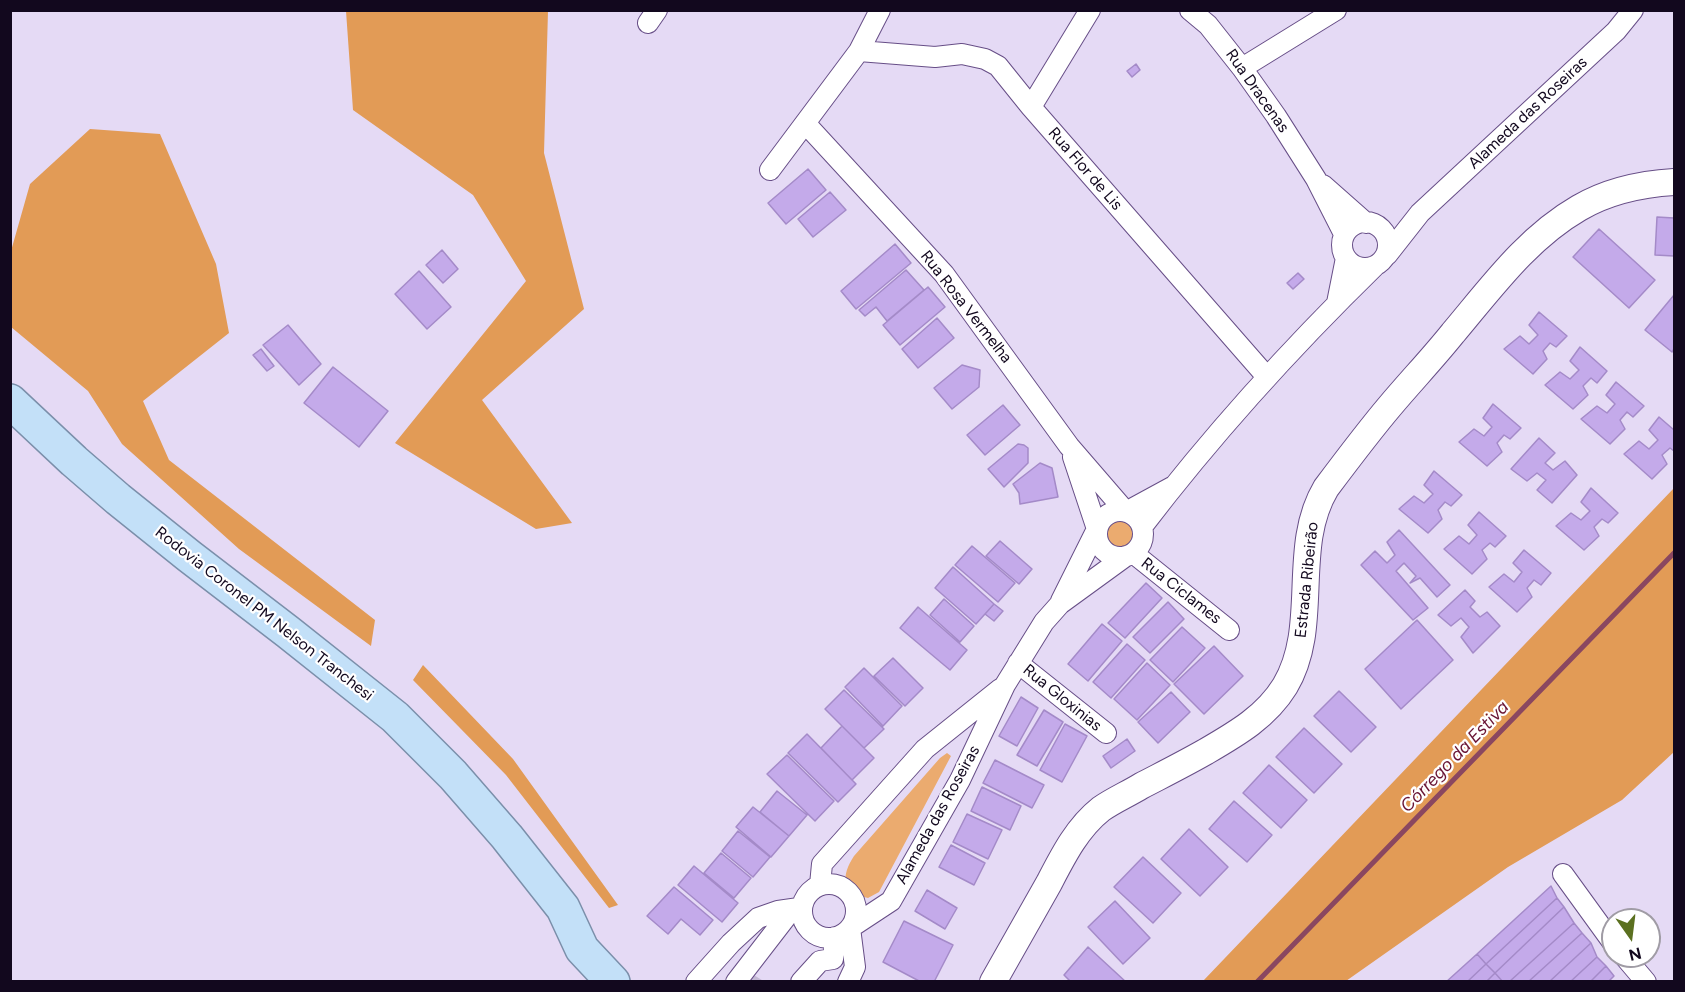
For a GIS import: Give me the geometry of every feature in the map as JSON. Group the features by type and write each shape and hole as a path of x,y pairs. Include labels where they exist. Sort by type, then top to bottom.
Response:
{"highway":[{"name":"Rodovia Coronel PM Nelson Tranchesi","path":"10,402 118,498 395,717 453,775 507,837 563,908 582,949 613,981"},
{"name":"Rodovia Coronel PM Nelson Tranchesi","path":"507,837 587,981"}],"street":[{"path":"771,170 859,51 880,10"},
{"path":"1031,107 1090,10"},
{"name":"Rua Dracenas","path":"1190,10 1208,25 1276,116 1316,179 1344,234"},
{"path":"1242,68 1336,10"},
{"name":"Alameda das Roseiras","path":"1142,527 1172,487 1267,377 1381,260 1420,213 1608,38 1633,10"},
{"name":"Rua Flor de Lis","path":"859,51 935,57 962,54 985,59 998,66 1031,107 1267,377"},
{"name":"Rua Rosa Vermelha","path":"805,123 944,274 1069,446 1126,512"},
{"name":"Rua Dracenas","path":"1316,179 1374,226"},
{"name":"Estrada Ribeirão","path":"993,981 1070,844 1093,817 1115,800 1239,732 1259,717 1285,687 1300,649 1305,604 1307,548 1317,502 1389,407 1503,274 1527,248 1557,222 1602,196 1630,187 1674,182"},
{"name":"Alameda das Roseiras","path":"1374,226 1420,213"},
{"path":"1337,303 1346,258 1342,246 1344,234 1353,225 1374,226 1387,239 1381,260 1365,268 1354,265 1346,258"},
{"name":"Rua Rosa Vermelha","path":"1069,446 1097,529"},
{"name":"Alameda das Roseiras","path":"1126,512 1172,487"},
{"path":"1112,512 1126,512 1133,515 1142,527 1142,541 1138,548 1129,555 1118,557 1110,555 1103,550 1096,537 1100,521 1112,512"},
{"name":"Alameda das Roseiras","path":"1060,604 1097,529"},
{"name":"Alameda das Roseiras","path":"843,933 891,901 960,780 1005,685 1044,622 1060,604 1129,555"},
{"name":"Rua Ciclames","path":"1129,555 1229,630"},
{"name":"Rua Gloxinias","path":"1018,663 1106,733"},
{"name":"Alameda das Roseiras","path":"820,885 822,864 917,757 1005,685"},
{"path":"1563,874 1601,926"},
{"path":"820,981 843,933 855,921 856,912 852,896 846,889 838,885 820,885 806,897 802,914 805,923 817,935 826,938 843,933"},
{"path":"757,977 795,922 799,908"},
{"path":"696,981 758,918 778,911 799,908"},
{"path":"736,981 790,912 799,908"},
{"path":"843,933 855,967 848,981"},
{"path":"801,981 820,961 832,959"},
{"path":"1635,968 1646,981"}],"shaded area":[{"path":"346,11 548,11 544,153 584,309 482,400 572,523 536,529 395,443 526,281 473,195 353,110"},
{"path":"90,129 160,134 216,264 229,333 143,401 169,460 375,620 371,646 239,549 122,444 88,391 11,327 11,251 30,184"},
{"path":"1674,488 1674,752 1622,800 1508,867 1346,981 1203,981"},
{"path":"1119,518 1131,522 1135,534 1131,546 1119,550 1107,546 1103,534 1107,522"},
{"path":"423,665 513,759 618,905 609,908 506,775 413,680"},
{"path":"947,753 951,756 879,892 868,898 853,892 848,887 846,876 854,856 940,758"}],"building":[{"path":"1136,64 1140,70 1132,77 1127,71"},
{"path":"808,169 826,190 786,224 768,203"},
{"path":"830,192 846,210 813,237 798,219"},
{"path":"1657,217 1674,218 1674,256 1655,255"},
{"path":"1599,229 1655,280 1629,308 1573,257"},
{"path":"895,244 911,263 856,309 841,291"},
{"path":"442,250 458,269 443,283 426,265"},
{"path":"906,270 924,290 887,321 876,307 865,316 859,310"},
{"path":"419,271 451,307 427,329 395,294"},
{"path":"1298,273 1304,279 1293,289 1287,283"},
{"path":"928,287 945,307 900,345 883,325"},
{"path":"1674,295 1674,349 1672,352 1645,330"},
{"path":"1539,312 1567,336 1556,347 1550,343 1543,351 1547,359 1533,374 1504,349 1520,336 1529,344 1538,335 1529,325"},
{"path":"937,318 954,338 918,368 902,349"},
{"path":"288,325 321,364 299,385 263,345"},
{"path":"1580,347 1607,371 1597,383 1591,378 1583,386 1588,395 1573,409 1545,385 1560,372 1570,379 1579,370 1570,361"},
{"path":"261,349 274,366 267,371 253,355"},
{"path":"962,365 980,370 979,387 952,409 934,388"},
{"path":"333,367 388,411 359,447 304,403"},
{"path":"1616,382 1644,406 1633,417 1627,412 1620,420 1625,429 1610,444 1581,419 1597,406 1607,413 1615,404 1606,395"},
{"path":"1493,404 1521,428 1510,439 1504,435 1497,443 1502,452 1487,466 1459,442 1474,429 1484,436 1492,427 1483,418"},
{"path":"1003,405 1020,425 985,455 967,435"},
{"path":"1659,417 1674,430 1674,451 1670,448 1662,455 1667,464 1652,479 1624,454 1639,441 1649,449 1658,440 1649,430"},
{"path":"1539,438 1555,453 1545,463 1553,470 1565,461 1577,475 1552,503 1537,490 1546,480 1537,473 1527,481 1511,469"},
{"path":"1018,444 1028,448 1028,463 1004,487 988,469"},
{"path":"1040,463 1052,468 1058,497 1020,504 1019,493 1013,484"},
{"path":"1434,471 1462,495 1451,506 1445,502 1438,510 1442,519 1428,533 1399,509 1414,496 1424,503 1433,494 1424,485"},
{"path":"1591,488 1618,513 1608,523 1602,519 1594,527 1599,536 1584,550 1556,526 1571,513 1581,520 1590,511 1581,502"},
{"path":"1479,512 1506,536 1495,547 1490,543 1482,550 1487,559 1472,574 1444,549 1459,536 1469,544 1477,535 1468,525"},
{"path":"1399,530 1450,585 1437,597 1420,578 1410,583 1416,576 1404,563 1396,571 1428,608 1413,620 1361,565 1375,551 1387,563 1395,555 1387,542"},
{"path":"1000,541 1032,569 1019,584 986,556"},
{"path":"972,546 1015,583 998,602 955,565"},
{"path":"1524,550 1551,573 1541,585 1534,580 1527,588 1532,597 1517,612 1489,587 1504,574 1514,582 1522,572 1513,563"},
{"path":"953,567 994,604 976,624 935,588"},
{"path":"1146,583 1162,598 1125,638 1108,623"},
{"path":"1465,590 1475,601 1470,607 1480,617 1487,612 1500,626 1473,653 1461,637 1469,627 1461,618 1451,626 1438,615"},
{"path":"944,599 974,626 960,642 930,615"},
{"path":"1168,602 1184,619 1150,653 1133,637"},
{"path":"994,604 1003,611 994,621 985,614"},
{"path":"918,607 967,650 950,670 900,628"},
{"path":"1417,620 1453,660 1401,709 1365,669"},
{"path":"1102,624 1122,641 1088,681 1068,664"},
{"path":"1182,627 1205,648 1173,682 1150,660"},
{"path":"1127,644 1145,660 1111,698 1093,682"},
{"path":"1214,646 1243,676 1204,714 1174,684"},
{"path":"893,658 923,688 905,706 874,676"},
{"path":"1147,663 1170,685 1137,720 1114,699"},
{"path":"864,668 902,706 883,726 845,687"},
{"path":"844,690 884,729 864,748 825,709"},
{"path":"1339,691 1376,727 1351,752 1314,716"},
{"path":"1171,692 1190,712 1158,743 1138,722"},
{"path":"1021,697 1038,708 1017,746 999,736"},
{"path":"1044,710 1063,722 1037,766 1017,755"},
{"path":"1065,724 1087,736 1062,782 1040,770"},
{"path":"842,726 874,758 852,780 821,748"},
{"path":"1304,728 1342,764 1314,793 1276,757"},
{"path":"807,734 856,784 838,802 788,753"},
{"path":"1127,739 1135,751 1111,768 1103,756"},
{"path":"787,755 834,801 815,821 767,774"},
{"path":"995,760 1044,785 1032,808 983,783"},
{"path":"1269,765 1307,800 1281,828 1243,793"},
{"path":"982,787 1021,806 1010,830 971,811"},
{"path":"777,791 807,815 789,836 760,812"},
{"path":"1234,801 1272,835 1247,862 1209,829"},
{"path":"753,807 789,836 771,857 736,827"},
{"path":"967,814 1002,830 988,859 953,842"},
{"path":"1189,829 1228,867 1200,896 1161,859"},
{"path":"738,831 770,857 753,877 722,851"},
{"path":"951,845 985,863 974,885 939,867"},
{"path":"721,853 751,878 734,898 704,873"},
{"path":"1143,857 1181,893 1153,923 1114,887"},
{"path":"694,866 738,903 722,922 678,885"},
{"path":"1551,886 1557,898 1486,964 1477,954"},
{"path":"674,887 713,920 700,935 681,919 668,934 647,916"},
{"path":"927,890 957,908 945,929 915,911"},
{"path":"1557,898 1564,907 1495,973 1486,964"},
{"path":"1115,901 1150,938 1123,964 1088,927"},
{"path":"1564,907 1574,923 1509,982 1503,982 1495,973"},
{"path":"904,921 953,945 934,982 921,982 883,962"},
{"path":"1574,923 1582,933 1528,982 1509,982"},
{"path":"1582,933 1591,943 1549,982 1528,982"},
{"path":"1591,943 1597,957 1570,982 1549,982"},
{"path":"1088,947 1126,982 1071,982 1064,975"},
{"path":"1477,954 1486,964 1467,982 1446,982"},
{"path":"1597,957 1601,961 1601,968 1604,968 1590,982 1570,982"},
{"path":"1486,964 1495,973 1486,982 1467,982"},
{"path":"1604,968 1608,968 1614,976 1608,982 1590,982"},
{"path":"1495,973 1503,982 1486,982"}],"waterway":[{"name":"Córrego da Estiva","path":"1257,982 1674,553"}],"tunnel":[{"path":"754,982 757,977"}]}
